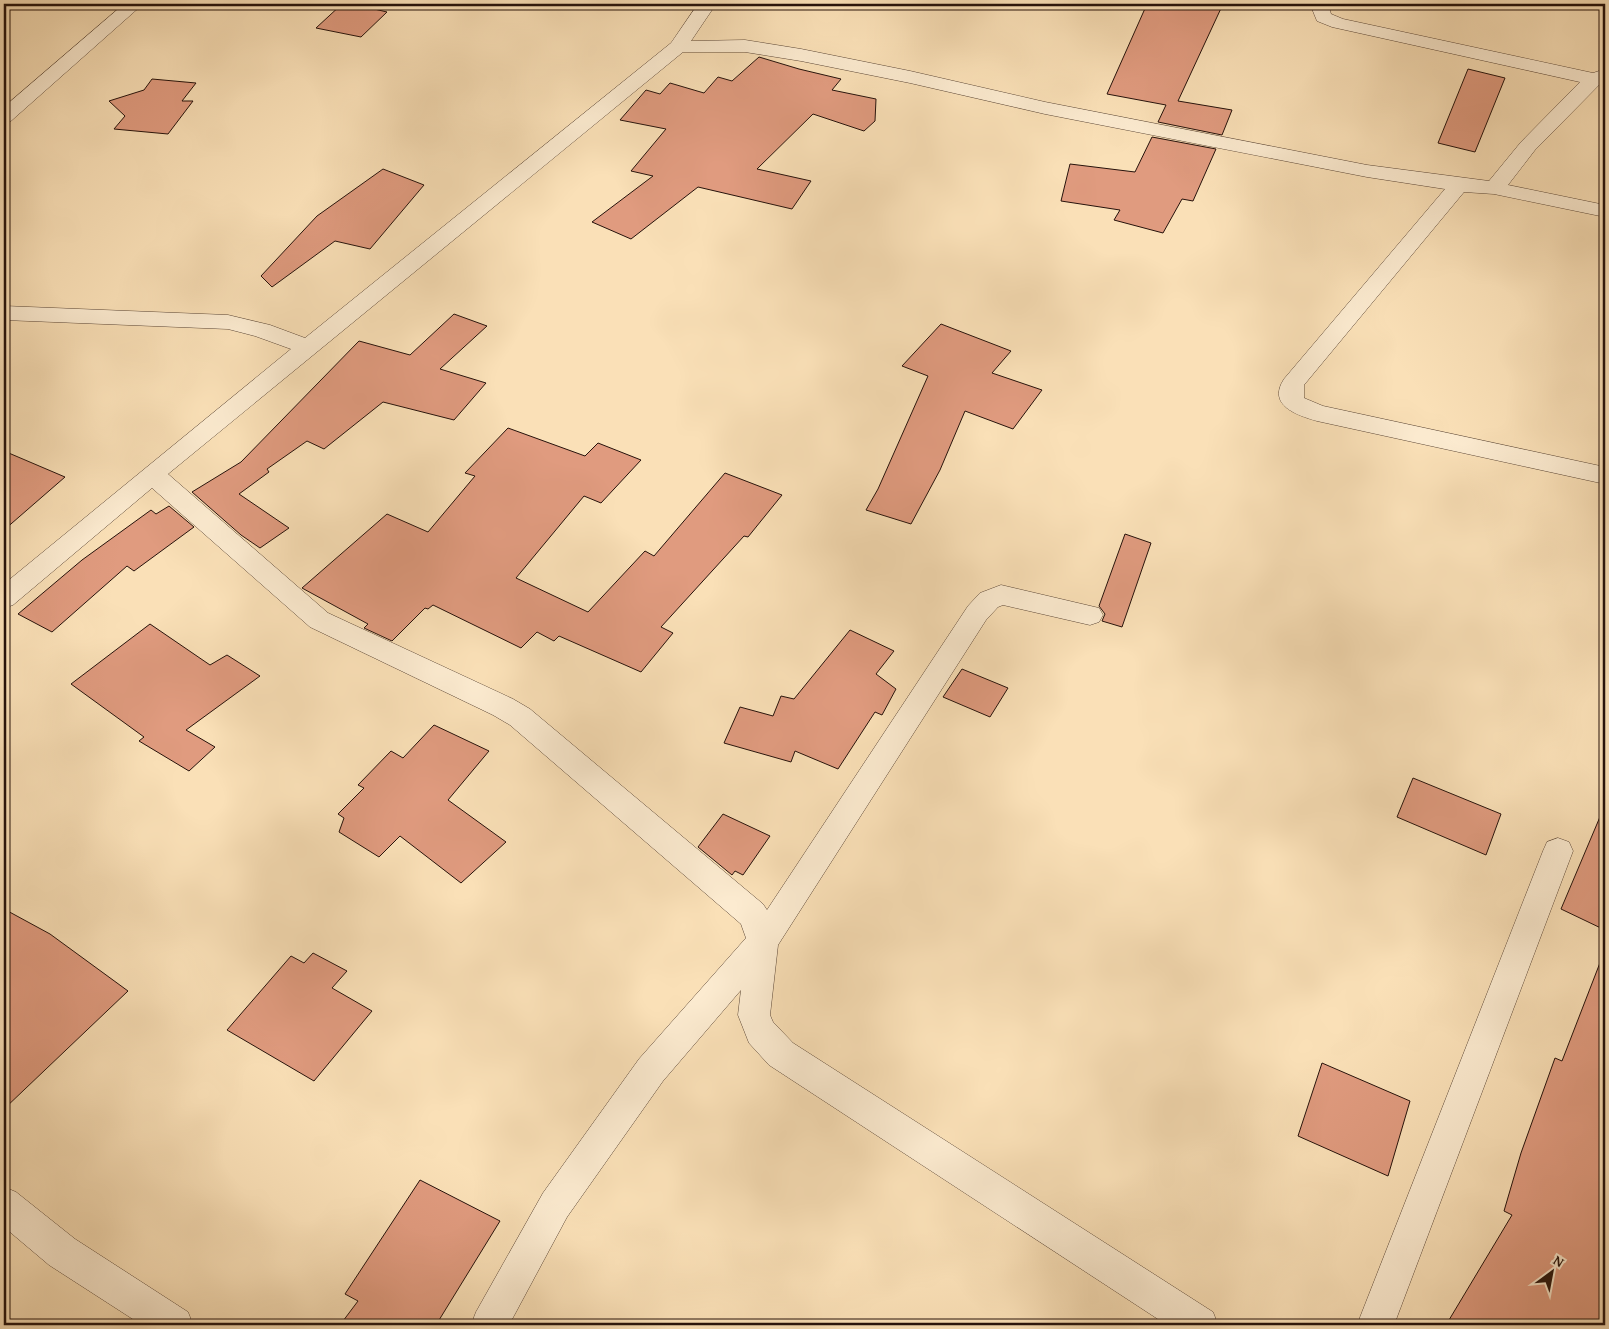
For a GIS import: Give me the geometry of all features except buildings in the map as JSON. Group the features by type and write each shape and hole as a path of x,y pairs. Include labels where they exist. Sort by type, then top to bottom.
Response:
{"street":[{"path":"4,117 134,4"},
{"path":"4,598 152,474 678,47 707,4"},
{"path":"1319,4 1323,17 1329,21 1600,77"},
{"path":"678,47 744,46 801,55 910,77 1054,110 1367,171 1459,186 1494,188 1605,211"},
{"path":"1494,188 1528,146 1600,77"},
{"path":"1459,186 1292,384 1292,402 1317,413 1605,475"},
{"path":"4,313 228,322 262,330 309,348"},
{"path":"152,474 319,620 504,707 520,717 752,914 759,924 763,942 754,1016 761,1032 781,1054 1200,1325"},
{"path":"489,1325 555,1205 651,1070 763,942 977,612 990,600 1001,595 1090,615"},
{"path":"1375,1325 1558,851"},
{"path":"4,1204 62,1252 174,1325"}]}
